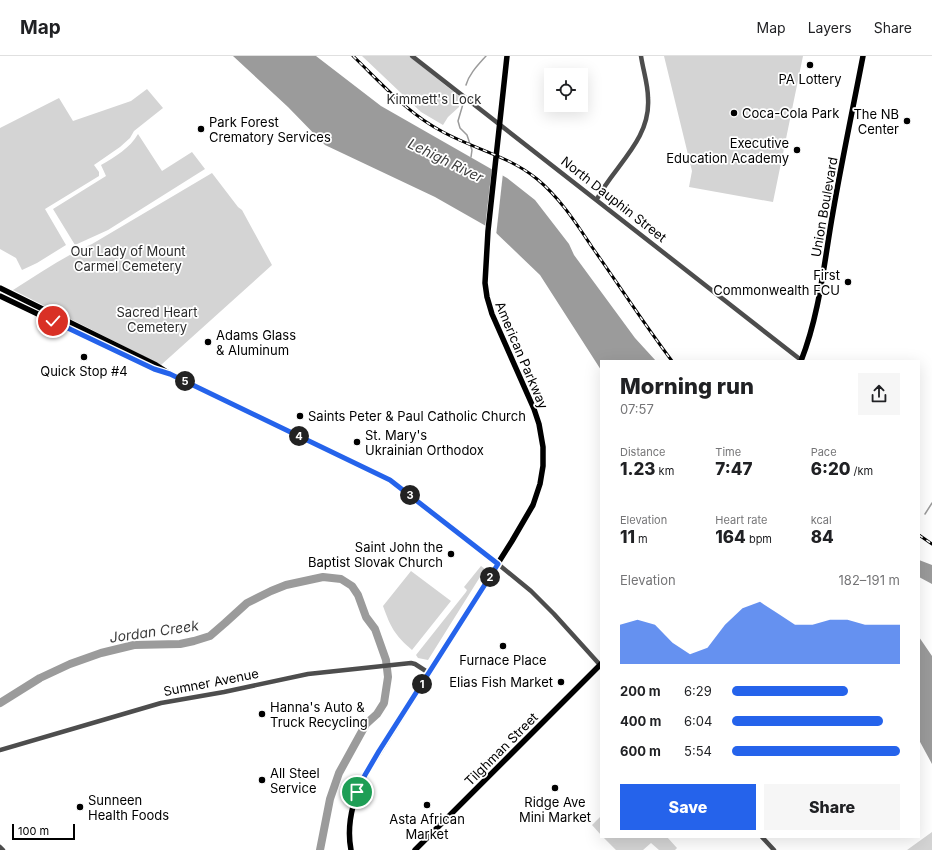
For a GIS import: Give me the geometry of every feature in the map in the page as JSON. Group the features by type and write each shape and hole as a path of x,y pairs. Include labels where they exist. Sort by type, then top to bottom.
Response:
{"main road":[{"name":"American Parkway","path":"498,564 533,505 540,484 543,466 543,447 539,424 534,409 492,314 485,283 488,231 504,99 507,56"},
{"name":"Union Boulevard","path":"801,360 811,333 819,295 833,212 863,56"},
{"path":"0,288 156,364 170,374"},
{"path":"0,296 140,363 170,374 390,480 498,564 365,775 357,792 351,811 351,850"},
{"name":"Tilghman Street","path":"415,850 600,666"}],"street":[{"name":"North Dauphin Street","path":"412,56 597,199 801,360"},
{"path":"597,199 639,140 646,122 649,99 641,56"},
{"path":"498,564 536,596 600,664"},
{"name":"Sumner Avenue","path":"0,750 149,705 224,692 308,674 400,664 415,664 429,673"},
{"path":"763,838 774,850"}],"green space":[{"name":"Kimmett's Lock","path":"362,56 409,56 460,97 459,107 448,117 443,125 421,112"},
{"name":"Coca-Cola Park","path":"664,56 803,56 773,202 689,187 692,171"},
{"path":"147,89 163,108 134,131 130,138 120,147 94,165 99,172 99,176 45,209 66,245 37,263 22,270 16,258 0,249 0,128 59,98 73,121 131,101"},
{"path":"138,134 162,171 192,152 205,169 108,230 75,245 53,209 106,176 101,165 126,148"},
{"name":"Sacred Heart Cemetery","path":"212,173 238,207 242,210 272,265 161,365 13,290 62,260 92,244"},
{"path":"481,566 485,569 428,660 418,658 416,655 466,592 467,590 464,587"},
{"path":"411,571 451,601 412,650 394,630 388,620 383,606"},
{"path":"600,817 600,834 592,825"},
{"path":"932,832 932,850 907,850"},
{"path":"604,838 668,838 677,848 675,850 659,850 651,843 643,850 616,850"}],"water":[{"name":"Lehigh River","path":"233,56 316,56 381,106 507,178 535,200 569,244 574,255 635,338 655,360 600,360 600,368 540,275 493,230 435,197 325,145 288,107"},
{"path":"920,560 932,565 932,584 920,578"},
{"path":"920,638 932,656 932,764 920,742"}],"pier":[{"path":"492,167 503,173 496,236 485,228"}],"waterway":[{"path":"466,85 472,73 486,56"},
{"name":"Lehigh River","path":"463,104 458,121 460,128 467,135 472,150 471,157"},
{"path":"925,514 932,503"},
{"name":"Jordan Creek","path":"0,703 40,678 70,664 101,653 134,645 180,644 210,636 247,603 286,585 323,577 341,579 352,586 358,595 366,617 375,629 386,660 388,677 384,703 377,714 366,724 339,773 330,799 320,850"}],"railway":[{"path":"353,56 395,97 430,125 455,138 515,164 545,186 574,220 671,360"},
{"path":"920,536 932,544"}],"place":[{"name":"PA Lottery","path":"810,65"},
{"name":"Coca-Cola Park","path":"734,113"},
{"name":"The NB Center","path":"907,121"},
{"name":"Park Forest Crematory Services","path":"201,129"},
{"name":"Executive Education Academy","path":"797,150"},
{"name":"First Commonwealth FCU","path":"848,282"},
{"name":"Adams Glass & Aluminum","path":"208,342"},
{"name":"Quick Stop #4","path":"84,357"},
{"name":"Saints Peter & Paul Catholic Church","path":"300,416"},
{"name":"St. Mary's Ukrainian Orthodox","path":"357,442"},
{"name":"Saint John the Baptist Slovak Church","path":"451,554"},
{"name":"Furnace Place","path":"503,646"},
{"name":"Elias Fish Market","path":"561,682"},
{"name":"Hanna's Auto & Truck Recycling","path":"262,714"},
{"name":"All Steel Service","path":"262,780"},
{"name":"Ridge Ave Mini Market","path":"555,788"},
{"name":"Asta African Market","path":"427,805"},
{"name":"Sunneen Health Foods","path":"80,807"}],"route":[{"path":"53,321 154,369 170,374 390,480 498,564 379,751 357,792"}],"park label":[{"name":"Our Lady of Mount Carmel Cemetery","path":"128,258"}]}
